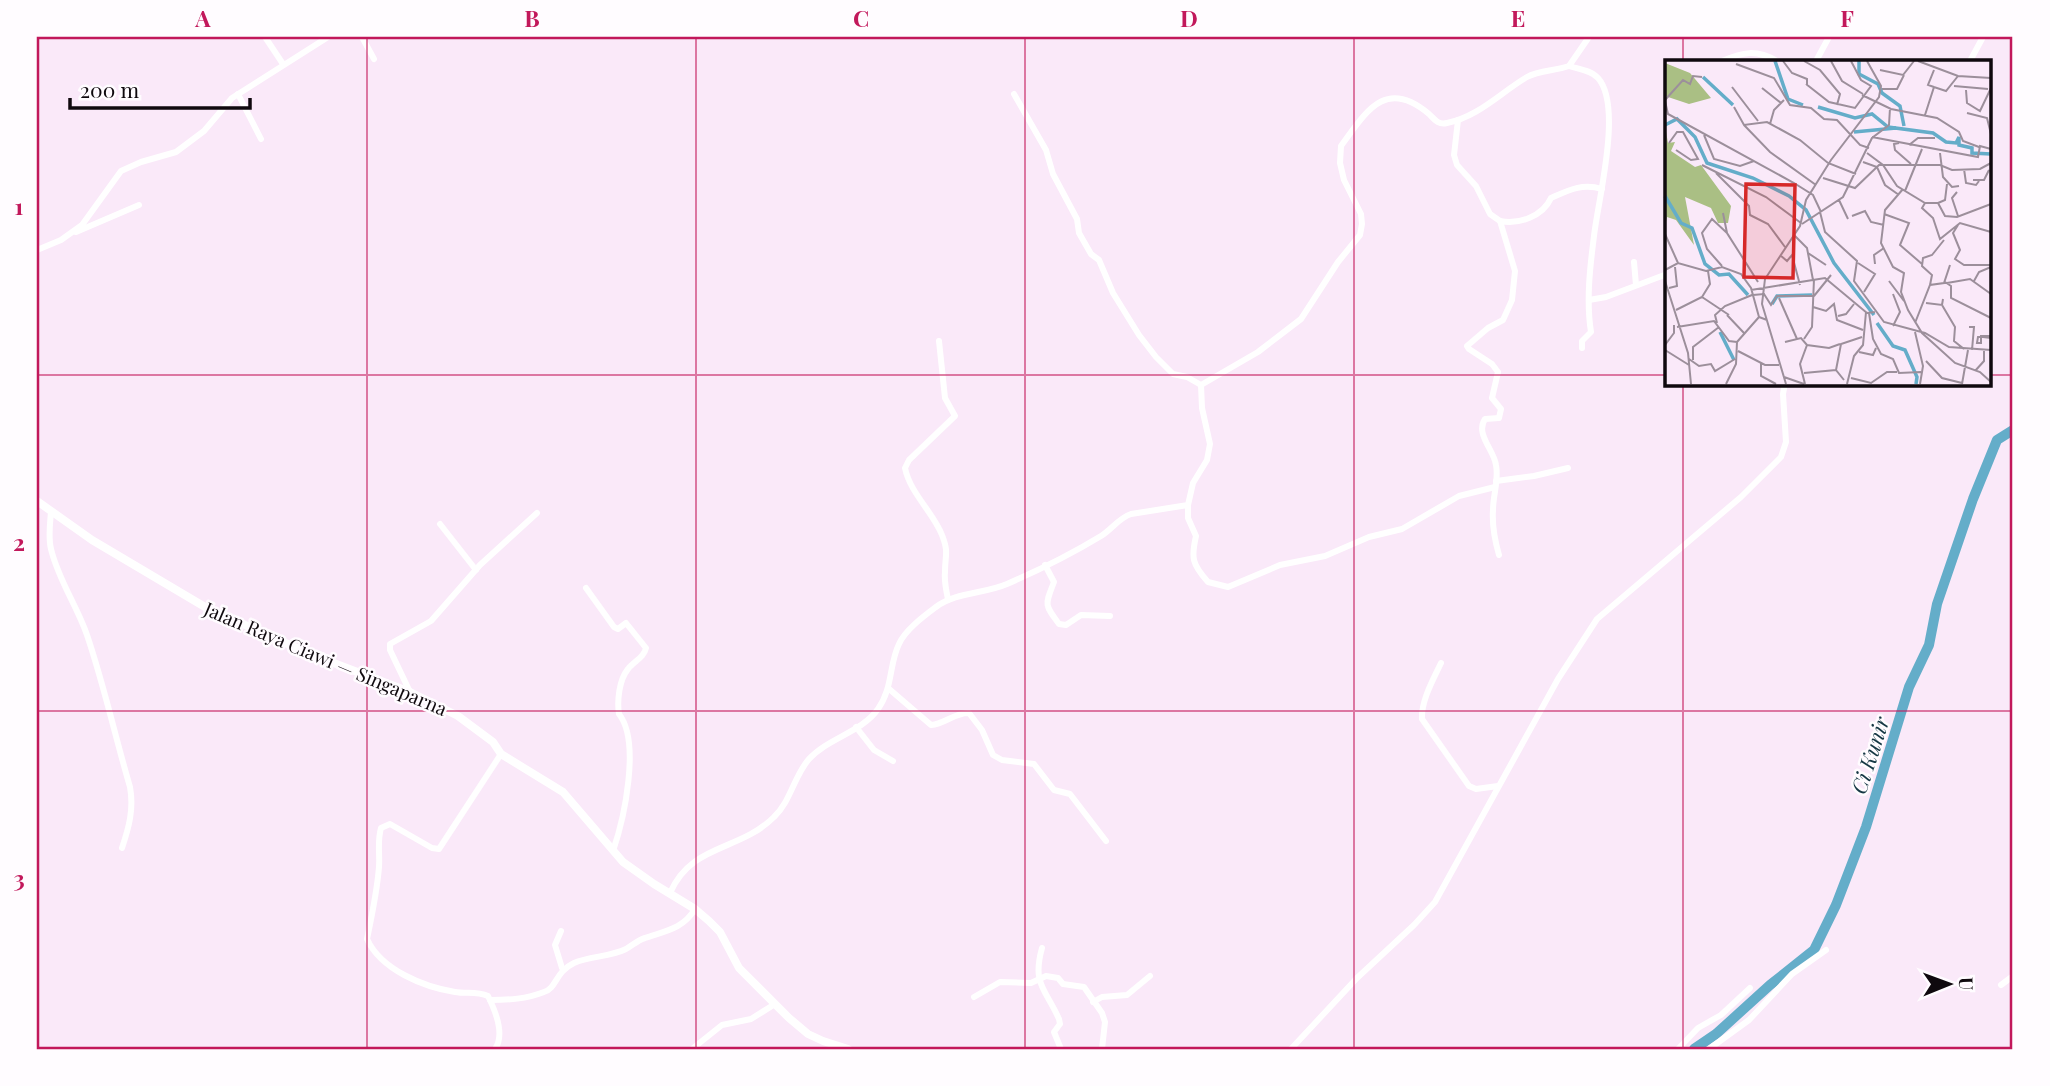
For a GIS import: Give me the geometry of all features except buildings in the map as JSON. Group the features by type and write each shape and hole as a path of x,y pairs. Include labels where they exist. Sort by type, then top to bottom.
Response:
{"main road":[{"name":"Jalan Raya Ciawi — Singaparna","path":"37,501 102,546 205,607 310,654 410,692 458,716 493,742 501,754 564,792 613,851 638,874 695,909 720,932 739,968 808,1034 848,1049"}],"street":[{"path":"265,37 282,64"},
{"path":"72,233 82,225 121,171 176,152 204,131 220,110 238,94 328,37"},
{"path":"362,37 374,59"},
{"path":"1569,66 1588,37"},
{"path":"1817,60 1829,37"},
{"path":"1971,60 1983,37"},
{"path":"1725,60 1747,52 1763,54 1775,60"},
{"path":"1201,385 1242,362 1301,319 1338,262 1360,235 1361,214 1344,180 1339,153 1340,146 1370,106 1383,100 1404,99 1419,106 1438,123 1448,123 1470,116 1527,77 1569,66 1591,72 1600,81 1609,123 1587,307 1591,332 1580,343 1582,348"},
{"path":"238,94 261,139"},
{"path":"1014,94 1046,150 1053,174 1077,219 1079,233 1091,254 1099,260 1113,293 1139,335 1173,374 1187,377 1201,385"},
{"path":"1458,120 1454,155 1457,165 1476,186 1490,214 1500,221 1513,224 1537,214 1547,207 1551,198 1580,186 1602,188"},
{"path":"37,250 139,205"},
{"path":"1499,555 1492,513 1496,462 1483,436 1482,425 1485,419 1499,418 1501,409 1492,398 1498,372 1492,364 1467,348 1473,340 1503,320 1512,300 1515,271 1500,221"},
{"path":"1634,262 1636,285"},
{"path":"1589,300 1606,297 1665,275"},
{"path":"939,341 943,389 955,416 907,463 905,471 926,510 936,520 947,547 945,580 948,599"},
{"path":"1201,385 1202,408 1210,444 1209,452 1193,484 1188,505 1188,518 1196,536 1192,545 1193,561 1208,582 1227,587 1280,565 1325,556 1369,537 1402,528 1460,496 1496,484 1568,468"},
{"path":"1291,1049 1357,978 1435,902 1558,680 1597,619 1741,497 1781,457 1786,442 1785,385"},
{"path":"670,893 676,879 692,862 745,838 773,819 785,805 805,764 812,756 870,719 880,707 888,688 898,645 905,634 936,607 948,599 994,589 1045,565 1101,536 1131,514 1188,505"},
{"path":"51,512 51,550 87,635 130,787 132,808 121,848"},
{"path":"410,692 389,646 433,618 476,570 537,513"},
{"path":"440,524 476,570"},
{"path":"1045,565 1054,582 1047,596 1046,606 1059,624 1066,625 1081,615 1110,616"},
{"path":"586,589 614,627 618,629 626,623 646,648 644,654 622,678 619,714 624,720 630,746 625,811 613,851"},
{"path":"1441,663 1429,690 1422,719 1469,786 1476,789 1498,786"},
{"path":"888,688 931,725 962,713 970,713 982,730 993,755 1002,760 1038,766 1054,790 1066,792 1076,800 1107,841"},
{"path":"856,727 874,750 893,761"},
{"path":"495,1049 500,1036 490,1000 484,994 456,992 413,980 392,967 368,943 367,938 376,899 381,828 390,824 432,848 439,849 501,754"},
{"path":"490,1000 520,999 545,992 552,986 562,968 584,958 626,948 645,938 659,936 677,928 690,918 695,909"},
{"path":"561,931 555,945 562,968"},
{"path":"1042,948 1038,980 1059,1019 1060,1024 1054,1032 1061,1049"},
{"path":"1709,1049 1749,1020 1792,974 1825,950"},
{"path":"974,997 1000,982 1031,983 1050,976 1058,978 1063,984 1082,986 1090,993 1105,1020 1102,1049"},
{"path":"1093,1002 1104,997 1127,995 1150,976"},
{"path":"2001,985 2013,976"},
{"path":"1678,1049 1698,1028 1721,1015 1750,988"},
{"path":"692,1049 722,1025 751,1019 775,1004"}],"waterway":[{"name":"Ci Kunir","path":"1694,1049 1716,1034 1814,950 1836,905 1866,827 1909,687 1929,645 1937,604 1973,499 1997,440 2013,430"}]}
